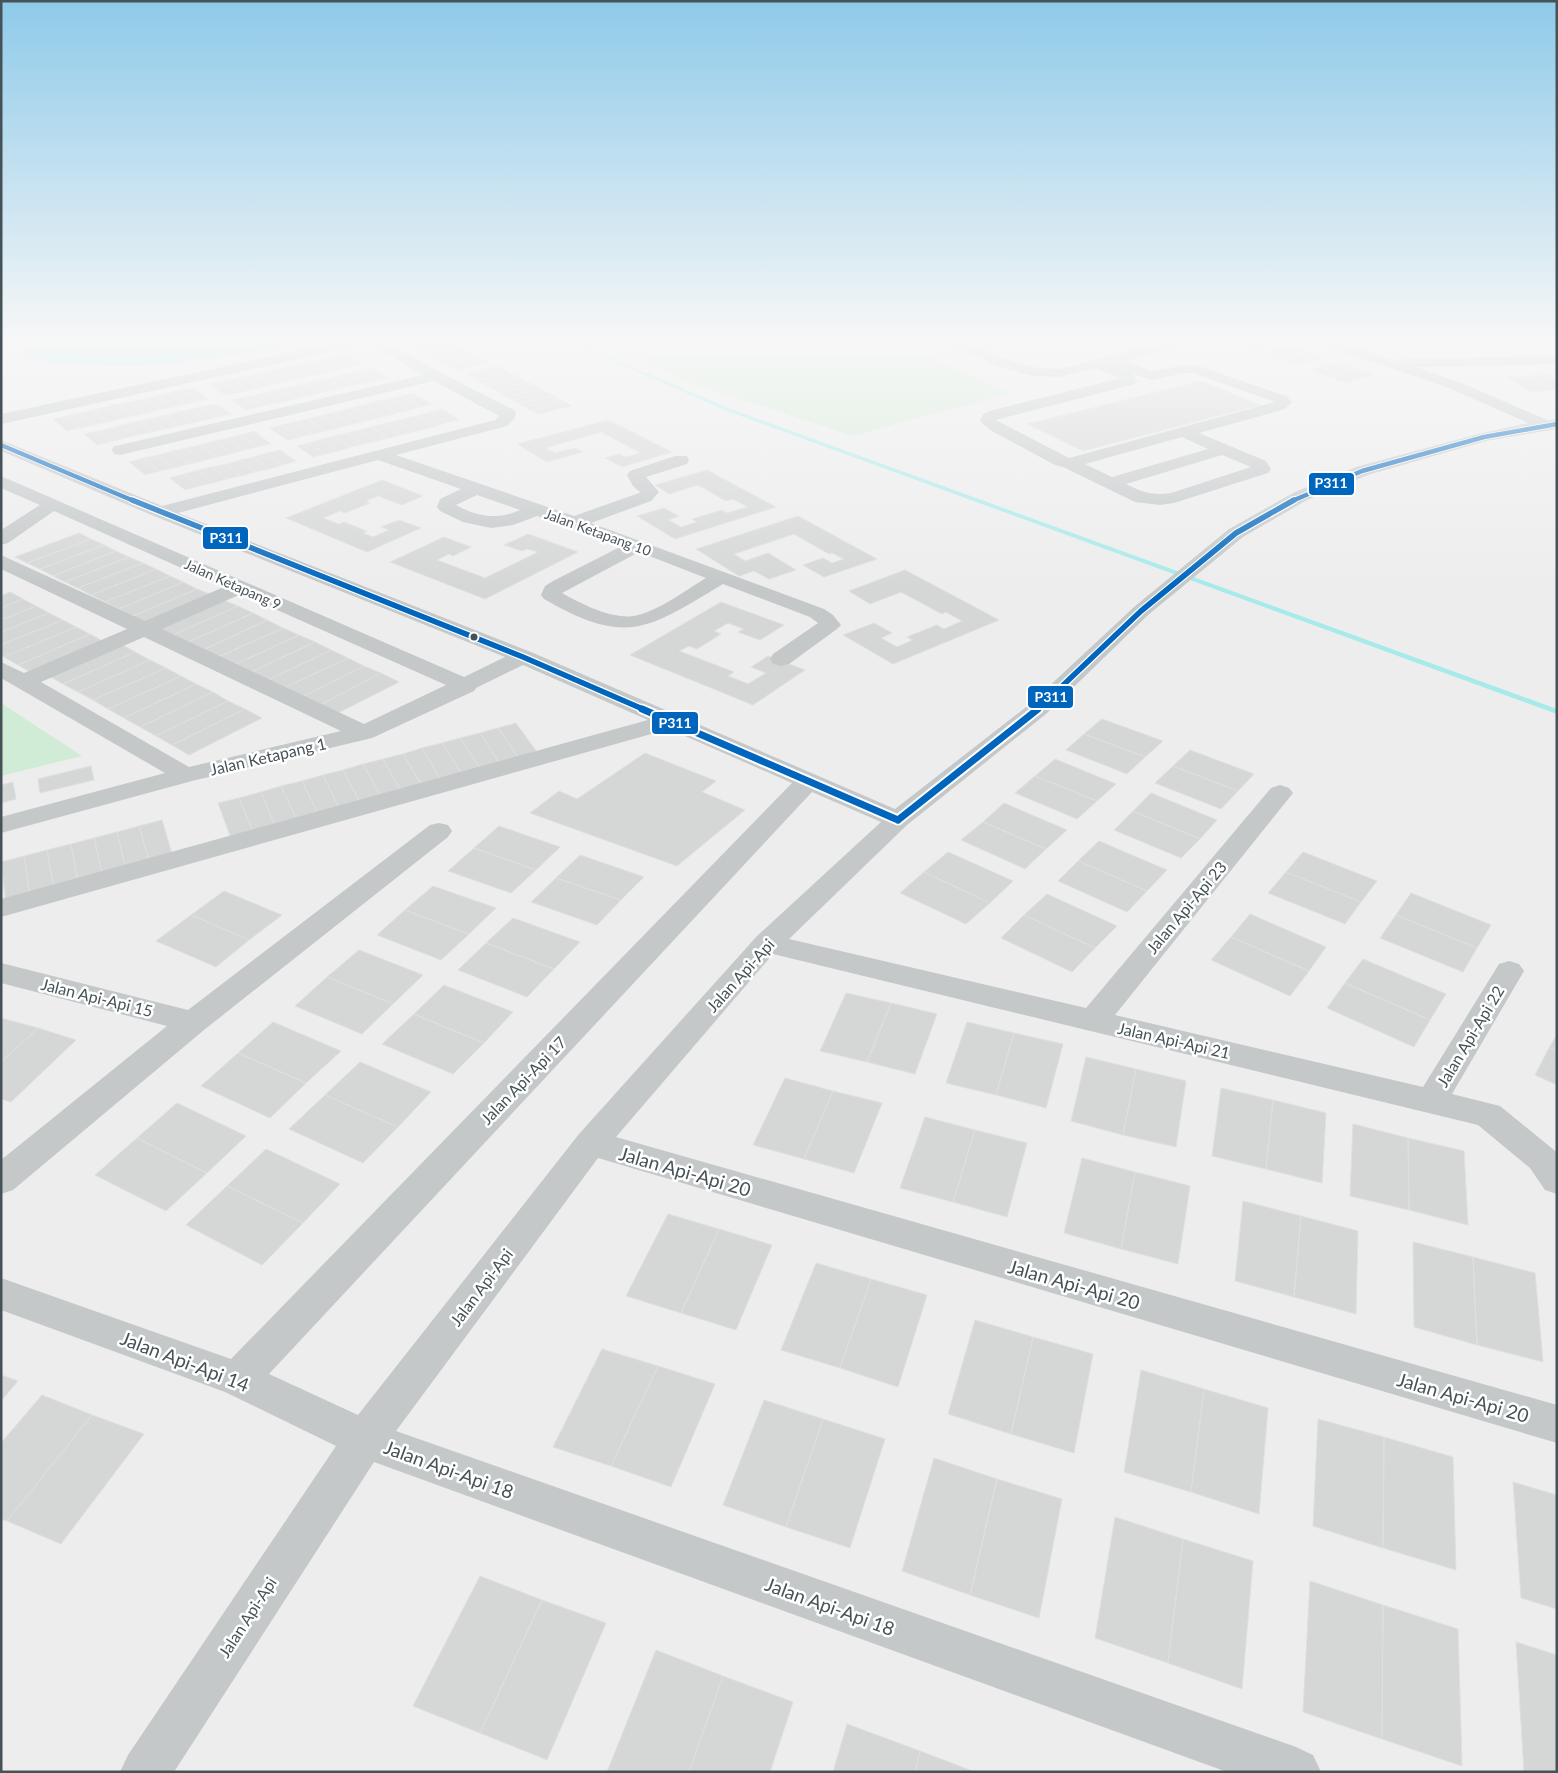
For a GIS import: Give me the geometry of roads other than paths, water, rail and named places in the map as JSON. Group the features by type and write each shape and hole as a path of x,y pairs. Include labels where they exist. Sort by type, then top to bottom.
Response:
{"street":[{"path":"120,450 241,422"},
{"path":"160,512 501,422"},
{"path":"989,422 996,428 1141,498 1160,500 1174,498 1262,469 1260,465 1184,432"},
{"path":"1069,462 1221,422"},
{"name":"Jalan Api-Api","path":"146,1772 365,1439 591,1143 767,944 898,820 1038,709 1141,611 1236,533 1302,496 1362,471 1484,437 1551,424"},
{"path":"1,445 160,512 523,657 898,820"},
{"path":"1110,483 1224,450"},
{"name":"Jalan Ketapang 10","path":"379,455 638,546 817,613 826,619 830,625 781,659"},
{"path":"573,523 645,498 650,492 638,482 636,475 681,460"},
{"name":"Jalan Ketapang 9","path":"1,481 466,686"},
{"path":"476,489 446,503 446,507 483,522 496,523 518,519 536,510"},
{"path":"1,539 54,504"},
{"path":"638,546 560,585 552,590 551,595 608,620 635,622 651,617 721,577"},
{"path":"1,560 364,733"},
{"path":"23,682 240,587"},
{"name":"Jalan Ketapang 1","path":"1,824 186,775 364,733 466,686 523,657"},
{"path":"1,669 186,775"},
{"path":"1,908 671,721"},
{"name":"Jalan Api-Api 17","path":"238,1379 808,781"},
{"name":"Jalan Api-Api 23","path":"1093,1021 1280,794"},
{"path":"1,1180 193,1022 439,831"},
{"name":"Jalan Api-Api 21","path":"767,944 1488,1116 1542,1159 1557,1180"},
{"name":"Jalan Api-Api 22","path":"1431,1102 1509,971"},
{"name":"Jalan Api-Api 15","path":"1,973 193,1022"},
{"name":"Jalan Api-Api 20","path":"591,1143 1557,1424"},
{"name":"Jalan Api-Api 14","path":"1,1294 238,1379 365,1439"},
{"name":"Jalan Api-Api 18","path":"365,1439 1296,1772"}],"waterway":[{"path":"761,422 1557,712"}]}
